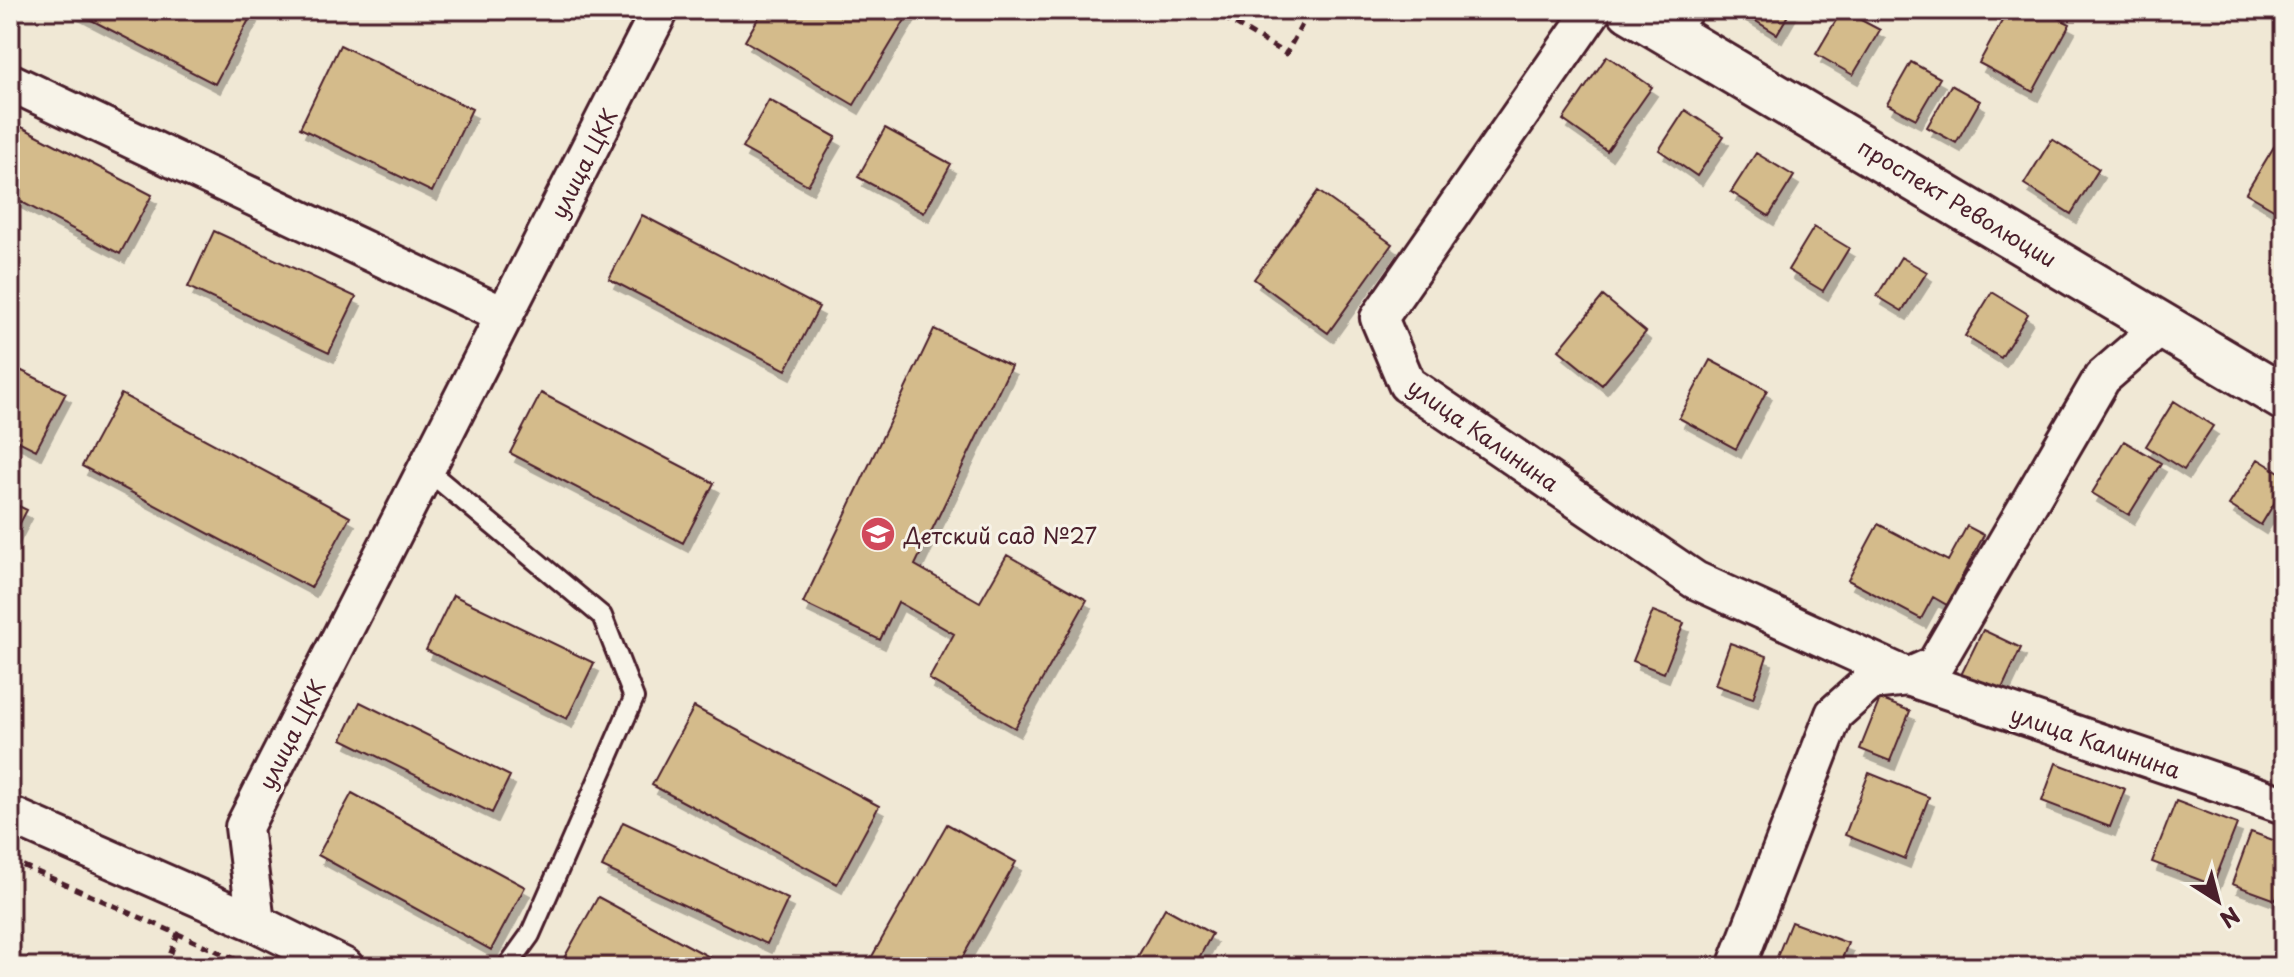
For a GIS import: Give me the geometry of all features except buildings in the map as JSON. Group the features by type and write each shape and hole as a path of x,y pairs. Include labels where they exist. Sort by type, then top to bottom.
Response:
{"street":[{"name":"улица ЦКК","path":"256,923 244,827 660,10"},
{"name":"улица Калинина","path":"1593,10 1379,318 1407,384 1695,580 1908,677 2284,805"},
{"name":"проспект Революции","path":"1630,10 1686,23 2163,325 2284,398"},
{"path":"10,82 505,316"},
{"name":"улица Калинина","path":"1736,967 1834,714 1871,681 1908,677 1935,665 2102,378 2163,325"},
{"path":"10,815 256,923 345,967"}],"lane":[{"path":"427,470 602,616 634,698 530,935 507,967"}],"path":[{"path":"1211,10 1286,54 1310,10"},
{"path":"10,860 253,967"},
{"path":"166,967 178,933"}],"place":[{"name":"Детский сад №27","path":"878,534"}]}
